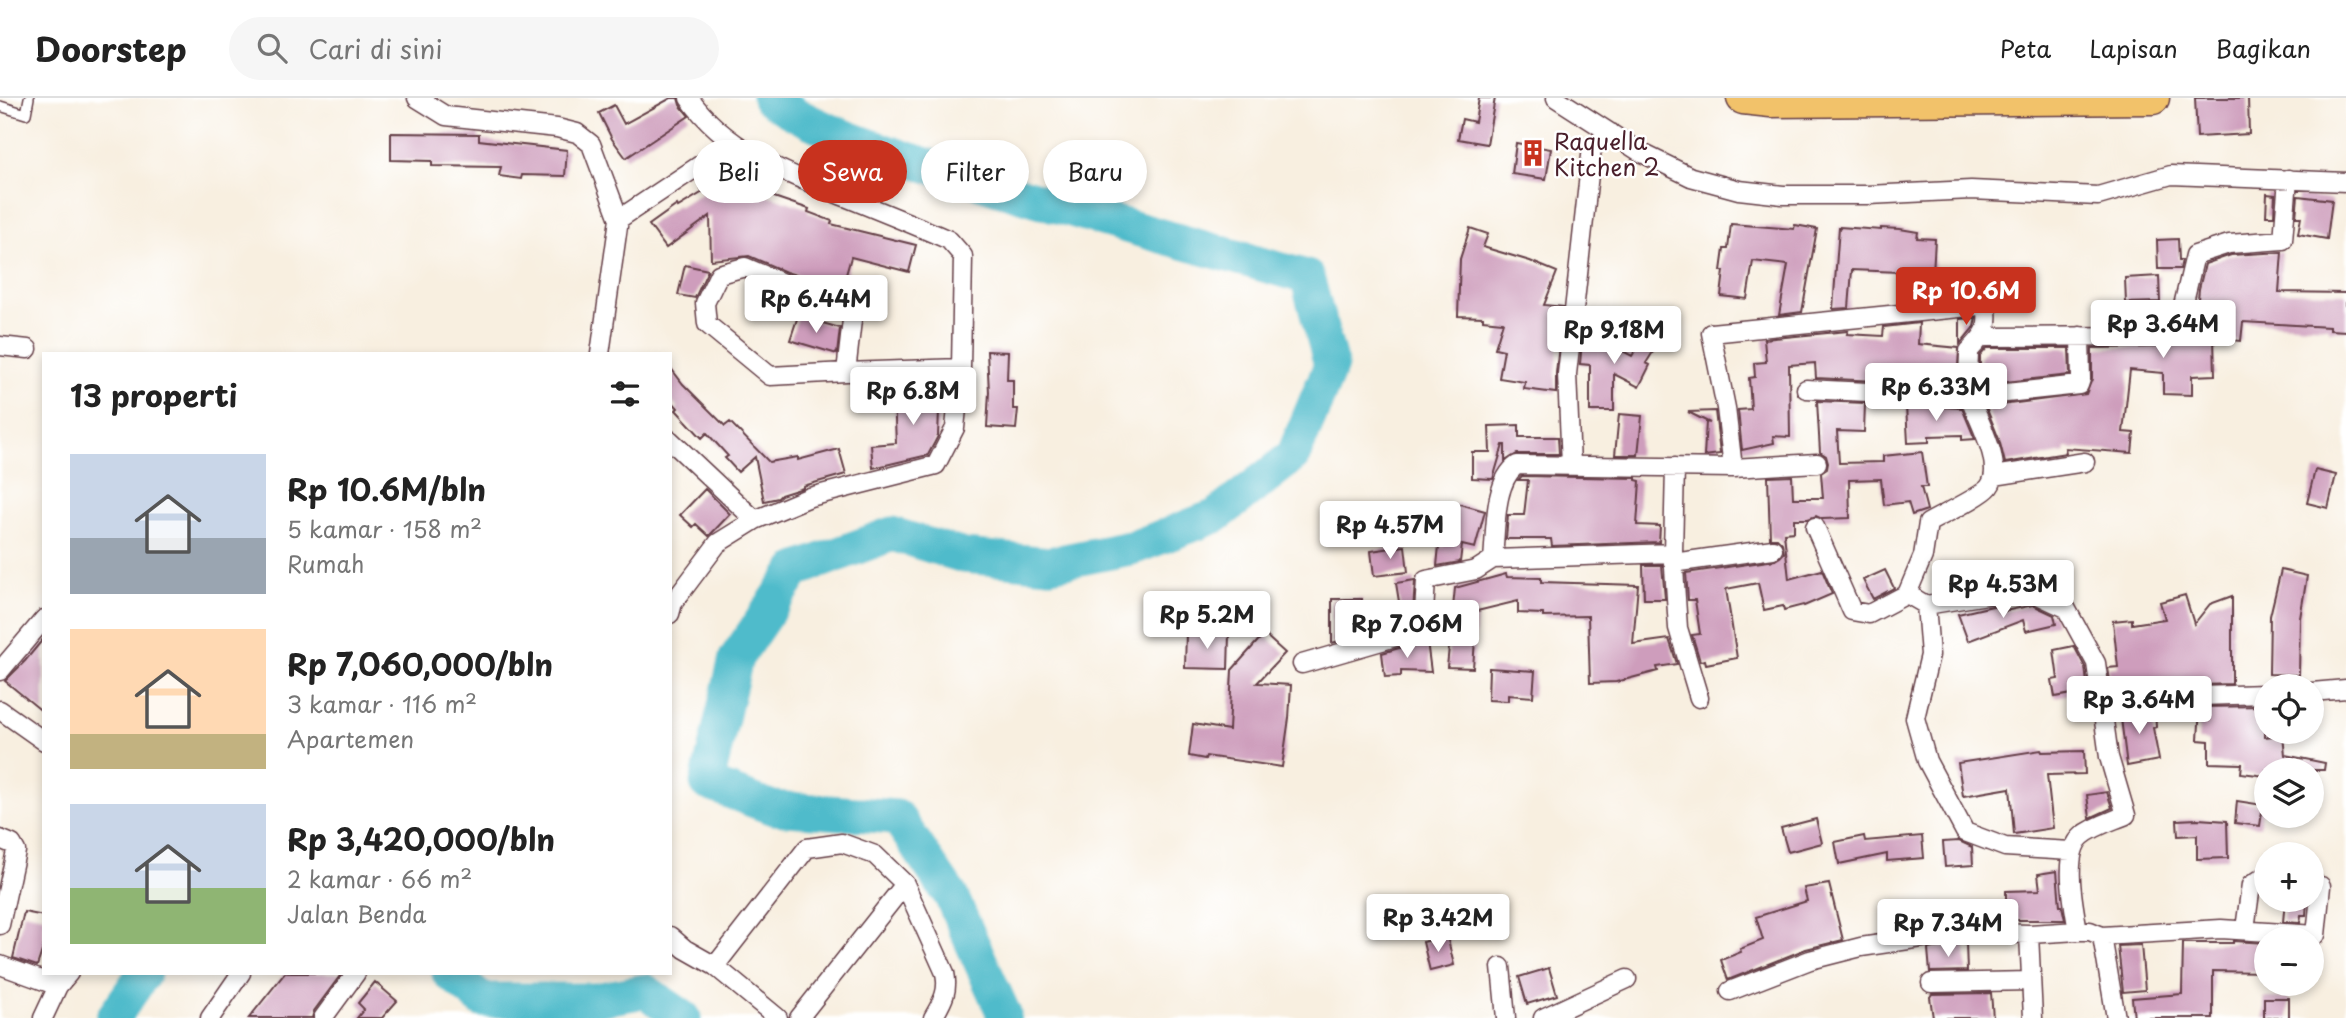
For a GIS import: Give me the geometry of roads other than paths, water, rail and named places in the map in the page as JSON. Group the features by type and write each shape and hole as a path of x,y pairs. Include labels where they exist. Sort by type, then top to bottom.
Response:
{"highway":[{"path":"1743,98 1771,102 2153,98"}],"street":[{"path":"417,98 446,116 557,128 577,133 592,144 619,219 600,352"},
{"path":"689,98 699,113 729,140"},
{"path":"1556,98 1640,152 1691,177 1739,190 1783,195 1868,195 1971,190 2098,196 2171,174 2346,182"},
{"path":"1572,465 1567,374 1592,147 1611,133"},
{"path":"619,219 693,170"},
{"path":"672,607 718,543 755,520 810,497 936,465 955,428 961,368 963,256 957,247 949,240 784,173"},
{"path":"1982,337 2156,336 2177,331 2195,255 2229,244 2283,240 2288,179"},
{"path":"846,372 851,312 745,267 719,274 705,303 707,324 770,376 961,368"},
{"path":"1733,468 1726,408 1711,333 1979,306 1987,309 1989,325 1969,351 1970,397 1988,440 1994,476 1989,489 1928,523 1923,556 1907,594 1869,614 1852,611 1815,527"},
{"path":"1806,390 1970,397 2079,385 2080,336"},
{"path":"0,346 28,349"},
{"path":"672,442 755,520"},
{"path":"1994,476 2085,462"},
{"path":"1493,559 1500,489 1509,471 1517,465 1733,468 1817,463"},
{"path":"1675,467 1673,558 1678,628 1699,698"},
{"path":"1302,664 1423,629 1426,580 1476,569 1493,559 1673,558 1773,549"},
{"path":"1907,594 1926,605 2006,592 2036,594 2066,608 2096,663 2109,757 2126,815 2081,836 2071,851 2072,888 2078,930"},
{"path":"1926,605 1930,655 1915,719 1927,761 1965,832 2005,847 2071,851"},
{"path":"0,671 42,621"},
{"path":"2324,691 2346,689"},
{"path":"2100,699 2254,694"},
{"path":"0,710 42,740"},
{"path":"0,838 12,844 16,851 0,925"},
{"path":"715,966 807,848 842,844 875,855 905,884 945,974 945,998 933,1018"},
{"path":"2245,929 2251,885 2254,883"},
{"path":"799,1018 905,884"},
{"path":"1730,991 1810,960 1861,947 1962,932 2029,934 2090,930 2102,936 2245,929 2316,935 2318,912"},
{"path":"2029,934 2033,1018"},
{"path":"2102,936 2116,1018"},
{"path":"672,938 685,949 715,966 778,1018"},
{"path":"0,965 42,974"},
{"path":"1501,967 1506,1018"},
{"path":"43,1018 64,979 46,975"},
{"path":"210,1018 240,975"},
{"path":"323,1018 355,975"},
{"path":"1543,1018 1627,979"},
{"path":"1931,983 2030,981"}],"lane":[{"path":"0,106 26,114 29,98"}],"waterway":[{"path":"769,98 831,131 901,157 1080,213 1307,277 1331,365 1293,456 1216,516 1135,547 1050,564 964,556 892,534 796,570 736,658 707,783 773,808 897,817 951,896 1004,1014 1003,1018"},
{"path":"113,1018 143,975"},
{"path":"451,975 482,1000 595,1000 645,991 684,1018"}],"place":[{"name":"Raquella Kitchen 2","path":"1533,153"}]}
